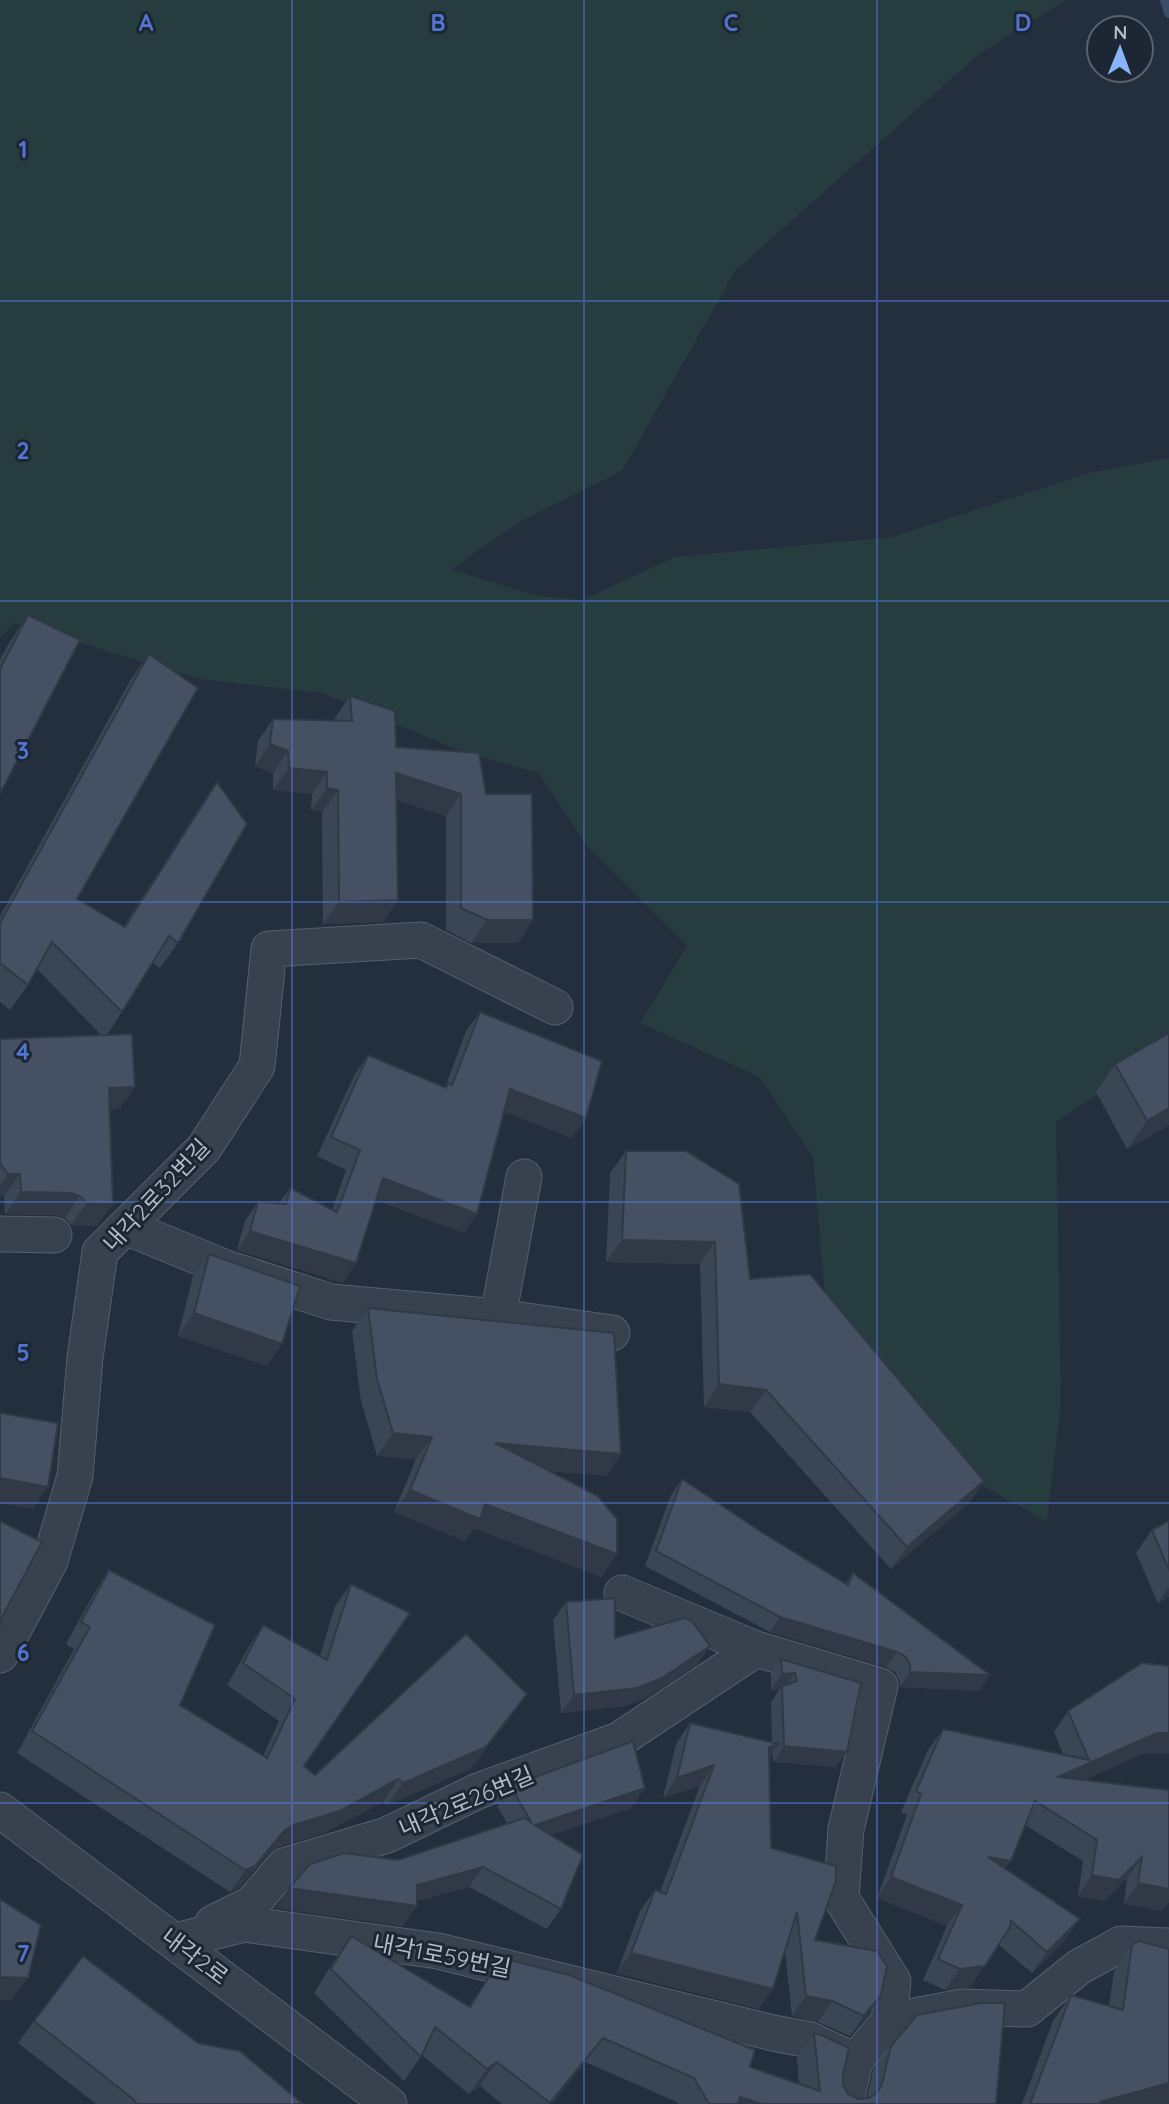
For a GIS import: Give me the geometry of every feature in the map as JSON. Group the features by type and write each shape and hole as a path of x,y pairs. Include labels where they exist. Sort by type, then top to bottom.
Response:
{"street":[{"name":"내각2로32번길","path":"0,1655 50,1561 75,1476 85,1358 100,1252 204,1149 257,1066 269,949 421,940 555,1007"},
{"path":"498,1317 524,1177"},
{"path":"126,1227 226,1268 331,1303 498,1317 612,1333"},
{"path":"0,1234 54,1235"},
{"path":"622,1593 756,1649 880,1686 846,1829 841,1898 893,1980 889,2021 855,2061 845,2104"},
{"name":"내각2로26번길","path":"176,1941 252,1904 284,1866 387,1835 478,1791 619,1740 756,1649"},
{"name":"내각2로","path":"0,1810 389,2104"},
{"name":"내각1로59번길","path":"176,1941 244,1924 438,1951 810,2040 855,2061"},
{"path":"889,2021 962,2007 1027,2009 1079,1967 1121,1944 1169,1926"},
{"path":"1121,1944 1169,1946"}],"green space":[{"path":"0,0 1066,0 979,54 735,271 622,471 525,519 452,570 537,596 582,600 675,557 892,537 1089,473 1169,458 1169,1047 1056,1122 1061,1402 1047,1521 983,1486 825,1297 813,1157 760,1077 640,1023 687,946 588,847 539,773 463,752 322,693 200,679 14,623 0,638"}],"building":[{"path":"28,615 80,640 0,794 0,669"},
{"path":"149,654 198,688 77,899 125,927 217,782 247,824 178,943 169,936 122,1012 52,942 28,985 0,963 0,923"},
{"path":"350,696 395,711 396,747 479,753 486,794 532,794 533,920 487,920 461,908 461,794 396,773 398,900 339,902 338,790 327,788 327,772 289,768 288,751 270,744 273,719 352,721"},
{"path":"480,1012 602,1061 586,1118 510,1089 477,1214 383,1178 356,1263 250,1231 258,1202 286,1204 290,1188 337,1212 360,1150 331,1137 368,1055 446,1088 448,1083 452,1085"},
{"path":"1169,1033 1169,1108 1147,1121 1115,1064"},
{"path":"132,1034 135,1087 109,1088 113,1204 87,1203 80,1196 71,1193 21,1192 20,1174 8,1174 0,1163 0,1039"},
{"path":"626,1151 686,1151 739,1184 750,1279 810,1274 984,1481 907,1547 766,1390 719,1384 715,1242 622,1240"},
{"path":"209,1254 300,1286 282,1344 194,1313"},
{"path":"368,1308 614,1333 621,1454 495,1443 598,1496 617,1519 617,1554 485,1504 480,1519 410,1490 432,1437 393,1433 377,1379"},
{"path":"0,1413 58,1423 48,1487 0,1478"},
{"path":"682,1479 848,1585 853,1573 990,1675 910,1672 906,1657 897,1652 780,1617 656,1551"},
{"path":"0,1521 42,1542 3,1615 0,1627"},
{"path":"1169,1521 1169,1570 1152,1530"},
{"path":"109,1570 215,1625 180,1705 267,1758 295,1699 243,1663 263,1625 327,1660 351,1584 410,1613 304,1766 315,1775 466,1634 527,1694 486,1747 403,1783 398,1779 340,1811 293,1825 284,1831 255,1866 245,1870 32,1731 90,1627 81,1622"},
{"path":"615,1598 615,1638 684,1618 692,1621 710,1646 662,1678 637,1688 574,1695 566,1602"},
{"path":"781,1659 861,1683 847,1752 784,1746 782,1686 797,1681 795,1673 782,1674"},
{"path":"1142,1663 1169,1666 1169,1733 1157,1733 1058,1777 1169,1790 1169,1889 1138,1883 1142,1857 1119,1880 1092,1875 1097,1840 1035,1801 1011,1861 988,1857 1080,1919 1047,1952 1011,1921 1010,1927 985,1966 960,1969 938,1959 962,1905 891,1877 921,1794 916,1791 943,1729 1089,1760 1068,1711"},
{"path":"690,1723 779,1744 769,1747 771,1848 836,1866 836,1881 815,1940 877,1951 887,1966 881,1995 864,2016 832,2001 806,1996 797,1912 773,1989 631,1953 655,1890 666,1894 714,1765 677,1778"},
{"path":"633,1741 645,1788 535,1825 583,1855 561,1909 483,1867 417,1885 417,1906 289,1888 310,1864 344,1853 398,1860 524,1818 531,1822 511,1786"},
{"path":"0,1899 41,1925 28,1978 0,1977"},
{"path":"351,1936 470,2007 492,1972 496,1975 505,1959 569,1975 755,2050 750,2067 820,2091 814,2033 821,2035 849,2048 843,2085 848,2094 858,2099 869,2098 877,2093 882,2084 891,2046 917,2015 981,2003 1005,2003 996,2104 762,2104 740,2097 738,2104 709,2104 694,2078 603,2038 550,2103 497,2062 487,2069 435,2027 421,2057 331,1969"},
{"path":"1139,1941 1169,1949 1169,2083 1100,2102 1101,2104 1030,2104 1071,1995 1123,2010 1132,1945"},
{"path":"83,1956 198,2043 240,2051 303,2104 137,2104 34,2021"}],"waterway":[{"path":"1165,0 1169,13"}]}
